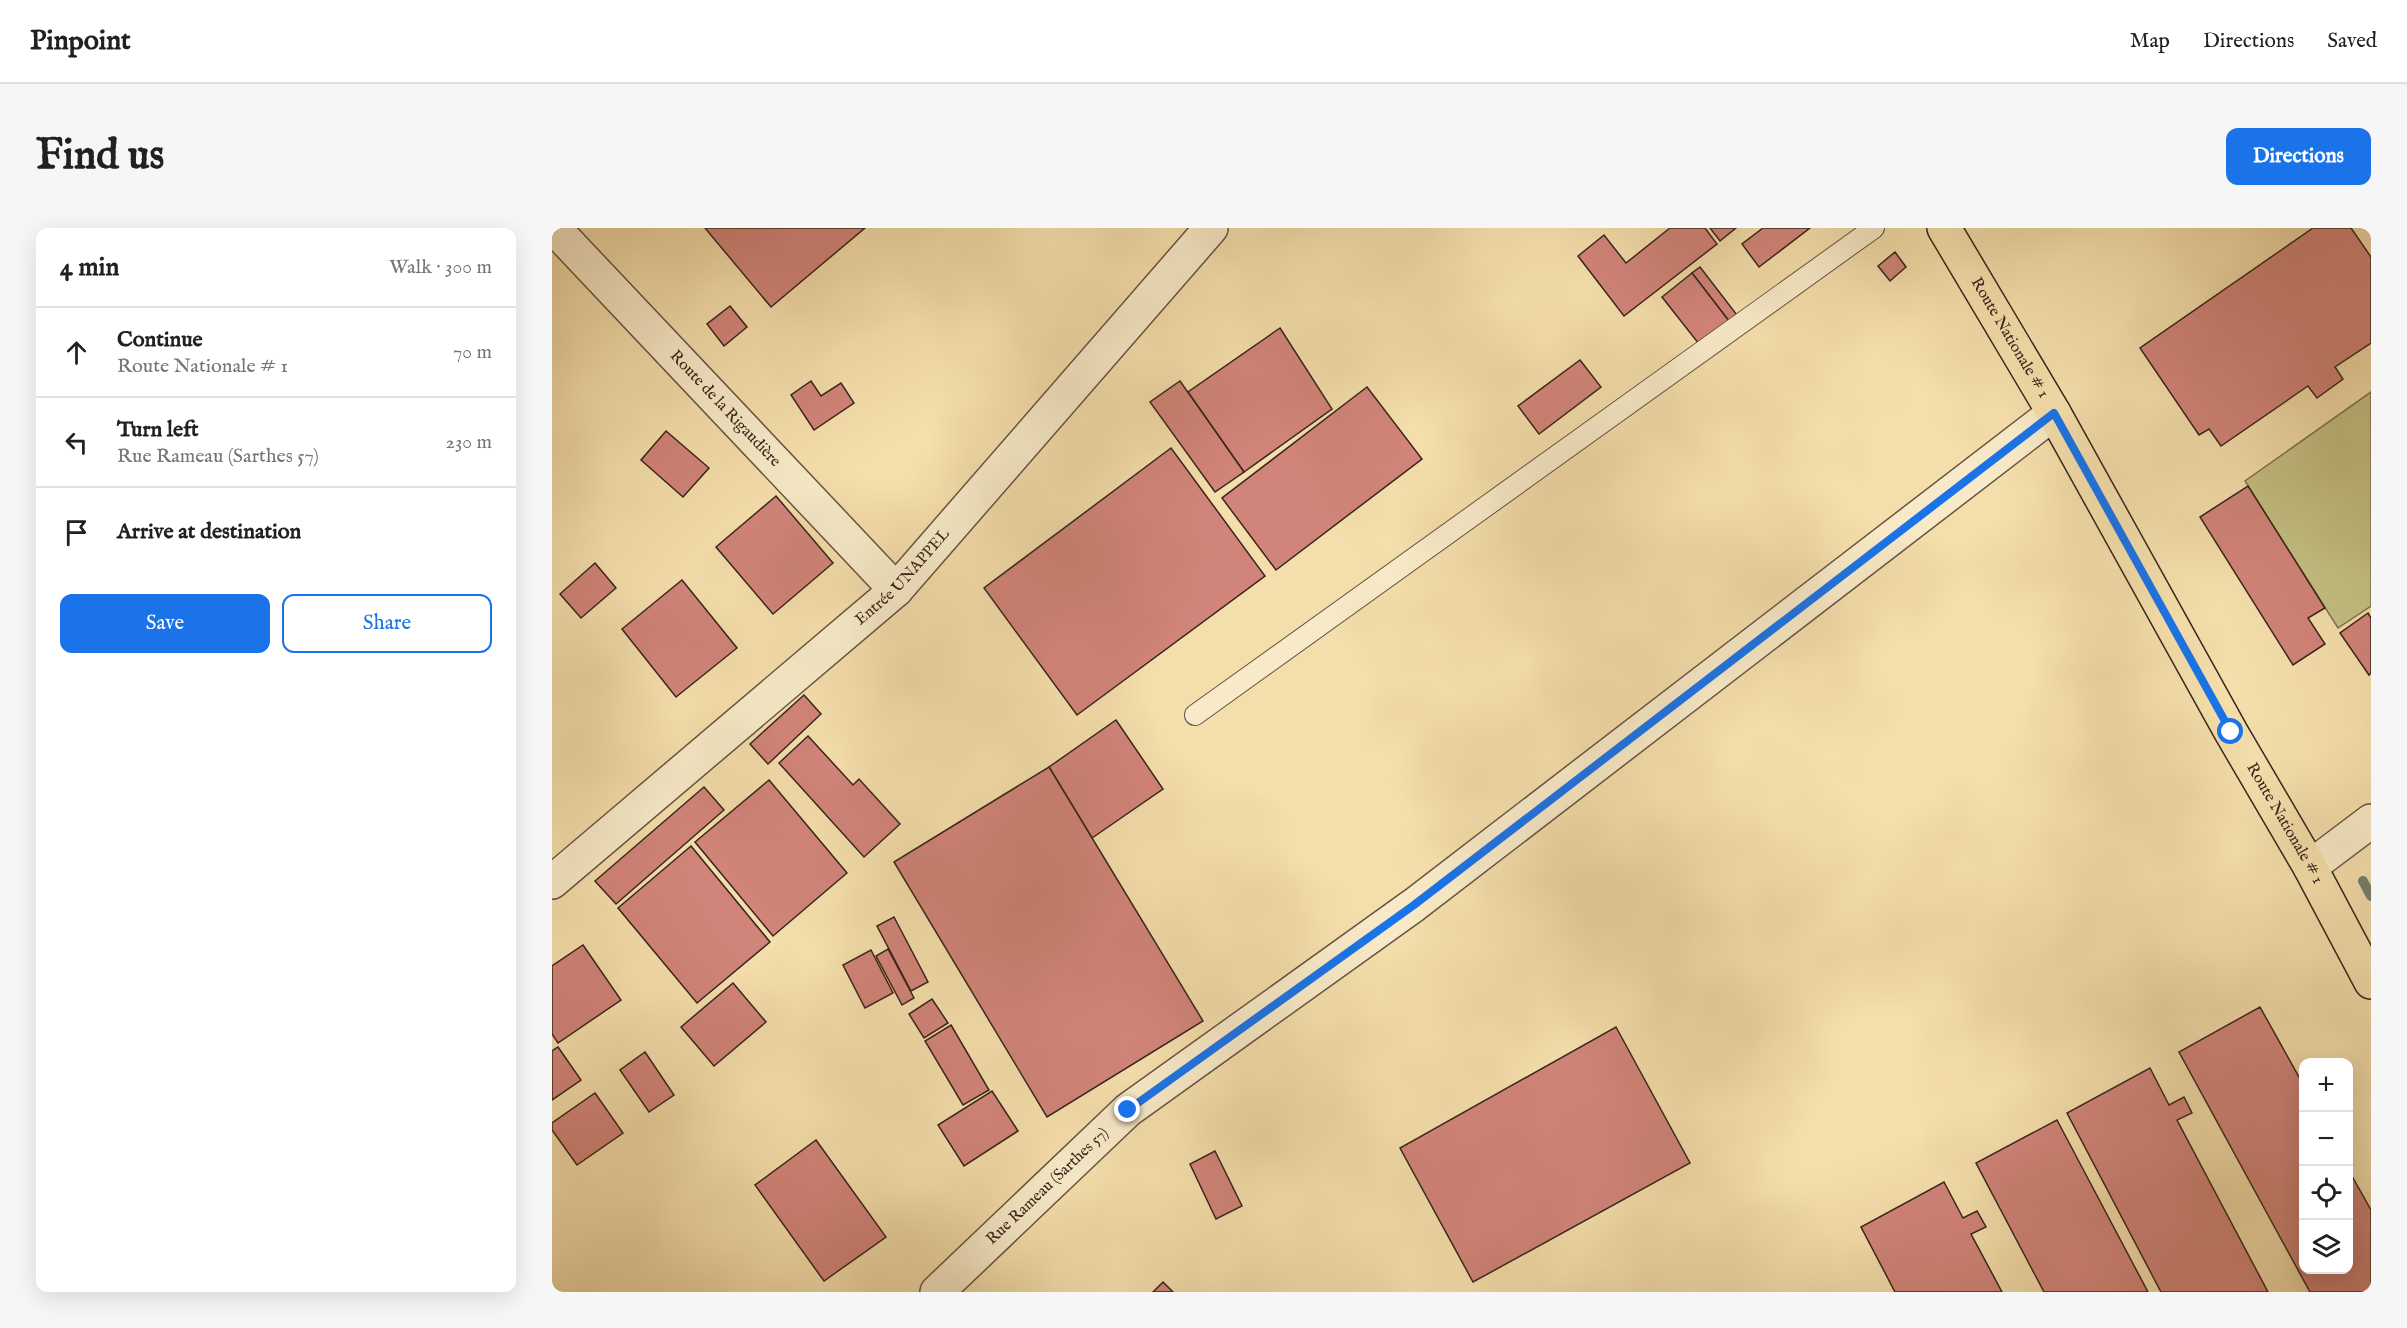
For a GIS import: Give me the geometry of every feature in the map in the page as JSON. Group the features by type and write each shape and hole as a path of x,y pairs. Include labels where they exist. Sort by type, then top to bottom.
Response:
{"main road":[{"name":"Route Nationale # 1","path":"1944,228 2054,413 2231,732 2310,867 2371,982"}],"street":[{"name":"Route de la Rigaudière","path":"554,228 896,590"},
{"name":"Entrée UNAPPEL","path":"552,882 896,590 1211,228"},
{"name":"Rue Rameau (Sarthes 57)","path":"937,1292 1128,1110 1414,905 2054,413"},
{"path":"2310,867 2371,821"}],"lane":[{"path":"1195,715 1874,228"}],"shaded area":[{"path":"2371,392 2371,606 2338,628 2245,481"}],"building":[{"path":"705,228 865,228 771,307"},
{"path":"1670,228 1705,228 1717,244 1624,316 1578,256 1604,235 1626,263"},
{"path":"1710,228 1736,228 1720,241"},
{"path":"1763,228 1810,228 1759,267 1742,244"},
{"path":"2313,228 2351,228 2371,257 2371,343 2335,367 2343,379 2317,398 2308,386 2221,446 2209,429 2199,435 2140,348"},
{"path":"1895,252 1906,267 1890,281 1878,266"},
{"path":"1700,267 1737,315 1729,321 1692,273"},
{"path":"1692,273 1729,321 1699,344 1662,297"},
{"path":"730,306 747,327 724,346 707,324"},
{"path":"1280,328 1332,409 1244,472 1188,392"},
{"path":"1580,360 1601,387 1539,434 1518,406"},
{"path":"811,381 821,396 841,383 854,403 814,430 791,395"},
{"path":"1180,381 1244,472 1215,492 1150,402"},
{"path":"1367,387 1422,459 1276,570 1222,498"},
{"path":"666,431 709,468 683,497 641,460"},
{"path":"1171,448 1265,576 1077,715 984,588"},
{"path":"2248,486 2325,608 2308,618 2325,644 2293,665 2200,517"},
{"path":"776,496 833,563 773,614 716,547"},
{"path":"595,563 616,588 581,618 560,594"},
{"path":"682,580 737,648 676,697 622,629"},
{"path":"2368,613 2371,618 2371,673 2369,675 2340,633"},
{"path":"804,695 821,714 768,764 750,744"},
{"path":"1116,720 1163,789 1092,838 1049,767"},
{"path":"808,736 853,785 859,779 900,824 864,857 779,763"},
{"path":"1049,767 1203,1021 1047,1117 894,862"},
{"path":"769,780 847,873 773,936 695,842"},
{"path":"704,787 724,810 616,904 595,881"},
{"path":"691,846 770,942 697,1003 618,908"},
{"path":"894,917 928,982 911,991 877,926"},
{"path":"583,945 621,1000 558,1043 552,1034 552,966"},
{"path":"888,949 914,998 902,1005 876,956"},
{"path":"871,950 893,993 865,1008 843,965"},
{"path":"733,983 766,1022 714,1066 681,1027"},
{"path":"932,999 948,1023 924,1038 909,1014"},
{"path":"2260,1007 2299,1077 2299,1272 2179,1052"},
{"path":"951,1025 989,1090 963,1105 925,1041"},
{"path":"1616,1027 1690,1163 1473,1282 1400,1148"},
{"path":"558,1047 581,1080 552,1100 552,1051"},
{"path":"645,1052 674,1095 649,1112 620,1070"},
{"path":"2150,1068 2169,1105 2184,1097 2192,1113 2177,1120 2268,1292 2161,1292 2067,1113"},
{"path":"992,1091 1018,1131 964,1166 938,1125"},
{"path":"595,1093 623,1133 577,1165 552,1130 552,1123"},
{"path":"2057,1120 2148,1292 2044,1292 1976,1163"},
{"path":"816,1140 886,1237 824,1281 755,1185"},
{"path":"1215,1151 1242,1206 1216,1219 1190,1164"},
{"path":"2353,1178 2371,1210 2371,1292 2310,1292 2300,1274 2353,1274"},
{"path":"1944,1182 1963,1218 1977,1211 1986,1227 1971,1234 2002,1292 1895,1292 1861,1227"},
{"path":"1163,1282 1173,1292 1153,1292"}],"waterway":[{"path":"2363,881 2371,896"}],"route":[{"path":"1128,1110 1414,905 2054,413 2231,732"}]}
